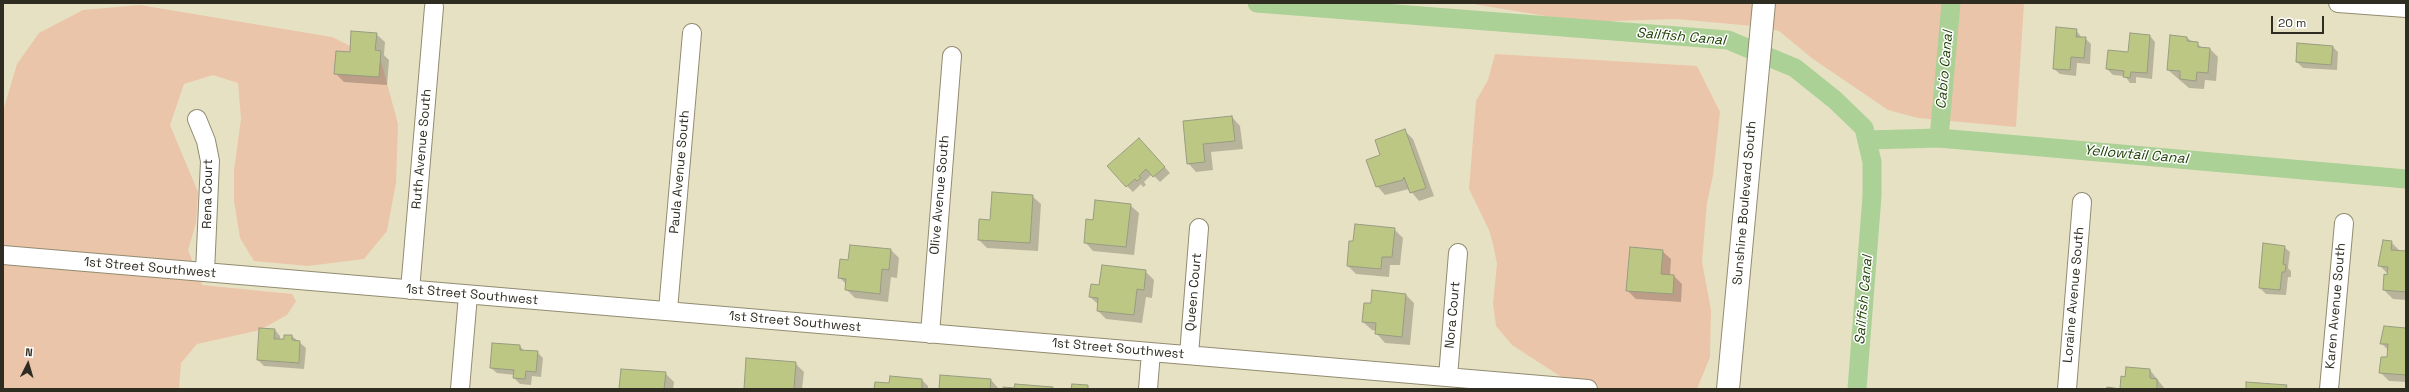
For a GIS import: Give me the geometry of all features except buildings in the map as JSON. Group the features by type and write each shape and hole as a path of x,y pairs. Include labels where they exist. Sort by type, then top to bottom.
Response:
{"street":[{"path":"2338,3 2406,8"},
{"name":"Ruth Avenue South","path":"410,290 434,7"},
{"name":"Sunshine Boulevard South","path":"1728,389 1764,10"},
{"name":"Paula Avenue South","path":"668,310 692,33"},
{"name":"Olive Avenue South","path":"930,334 952,56"},
{"name":"Rena Court","path":"197,119 206,141 210,161 205,272"},
{"name":"Loraine Avenue South","path":"2066,389 2082,202"},
{"name":"Karen Avenue South","path":"2329,389 2344,223"},
{"name":"Queen Court","path":"1189,355 1199,228"},
{"name":"Nora Court","path":"1448,377 1458,253"},
{"name":"1st Street Southwest","path":"3,255 468,295 668,310 930,334 1588,389"},
{"path":"460,389 468,295"},
{"path":"1148,389 1152,352"}],"shaded area":[{"path":"1467,3 1755,3 1753,26 1676,19 1582,22"},
{"path":"1774,3 2024,3 2016,127 1918,118 1888,110 1813,59 1779,31 1771,29"},
{"path":"140,5 332,37 381,61 398,124 396,183 387,231 364,259 308,266 254,261 240,238 234,201 234,170 241,119 238,83 213,75 184,84 170,125 198,192 196,223 188,250 202,285 292,294 296,301 287,315 260,330 197,344 181,363 179,389 3,389 3,111 17,64 39,33 83,10"},
{"path":"1495,54 1697,66 1720,112 1713,175 1707,203 1702,262 1711,310 1710,357 1697,389 1580,389 1512,345 1496,326 1493,303 1497,264 1489,230 1469,189 1476,101 1488,80"}],"waterway":[{"name":"Sailfish Canal","path":"1257,3 1728,40 1795,68 1835,100 1864,128 1872,162 1872,196 1857,389"},
{"name":"Cabio Canal","path":"1939,138 1951,3"},
{"name":"Yellowtail Canal","path":"1867,140 1939,138 2406,179"}]}
